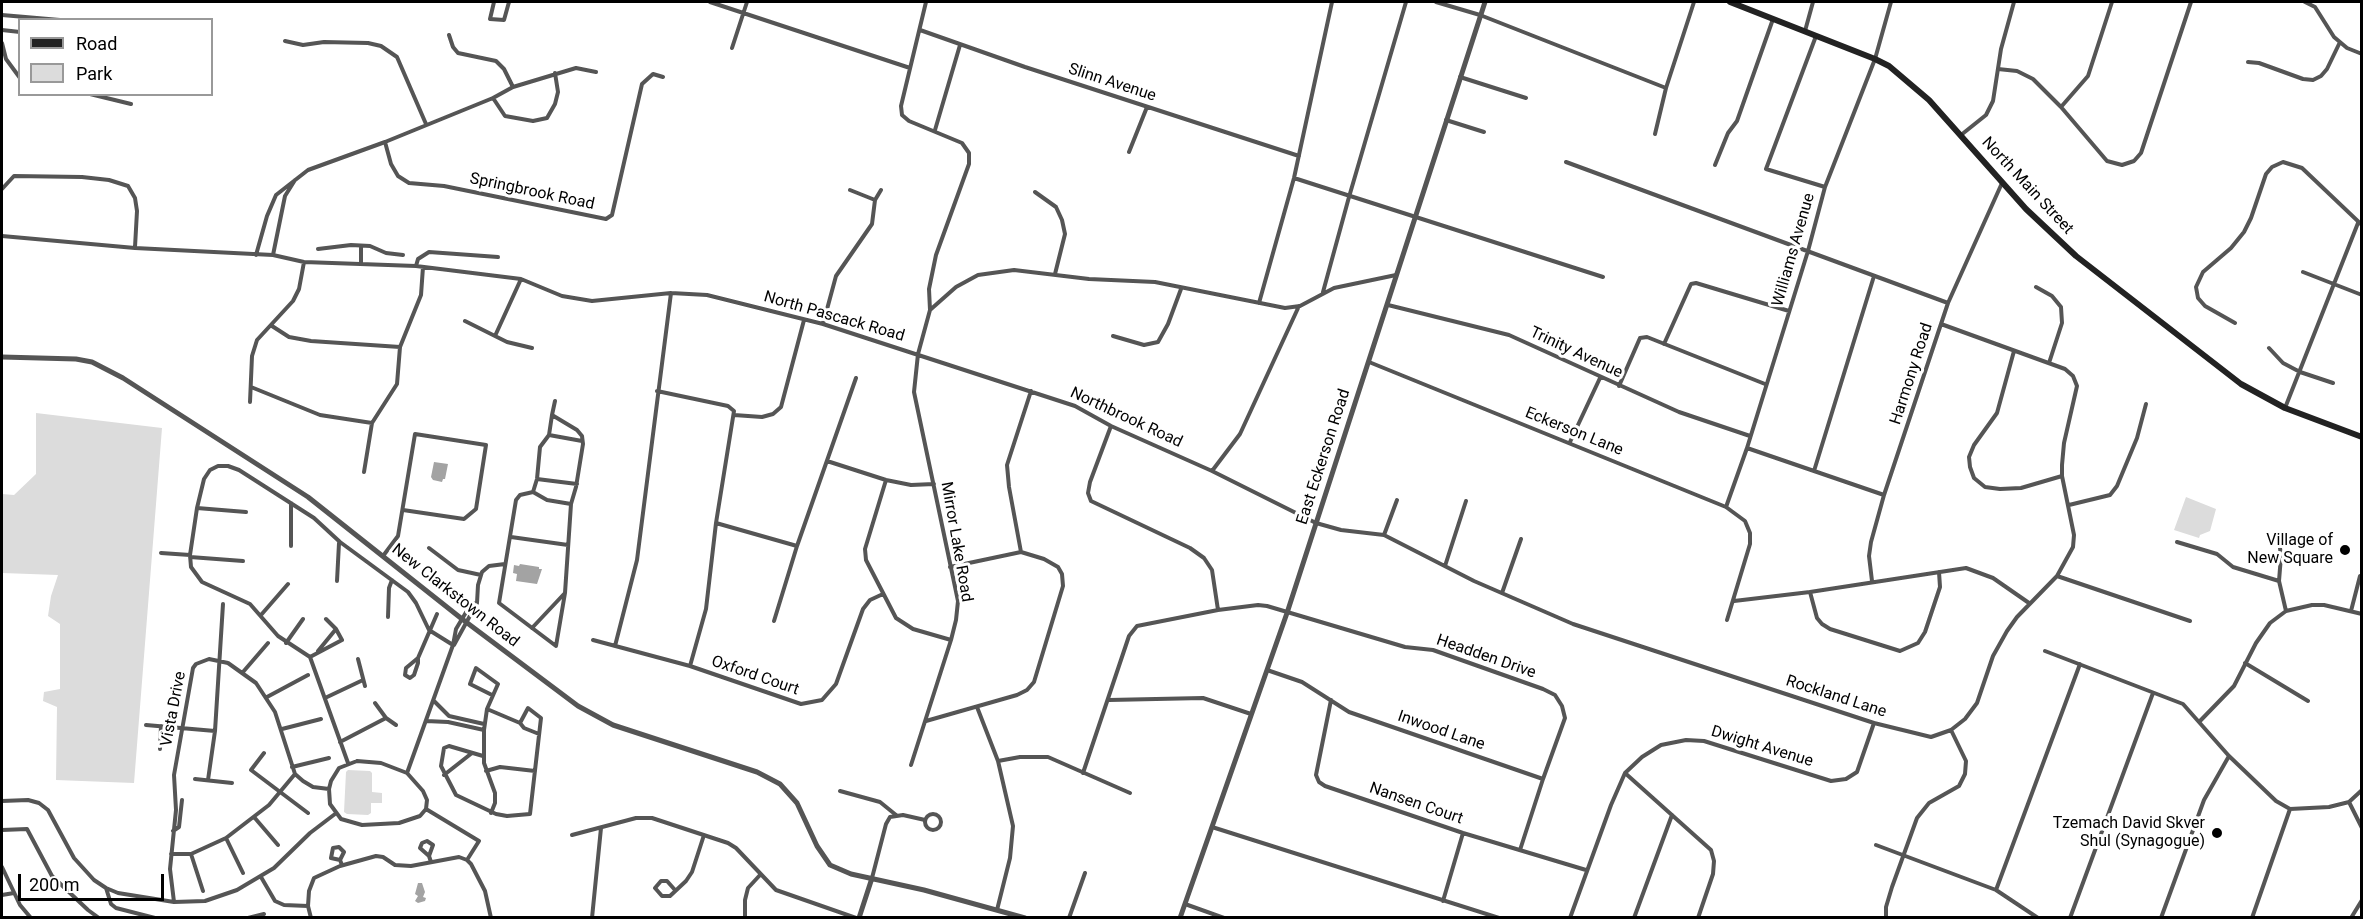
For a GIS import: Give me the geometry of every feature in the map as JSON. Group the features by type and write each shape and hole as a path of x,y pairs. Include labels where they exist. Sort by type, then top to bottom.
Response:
{"main road":[{"name":"North Main Street","path":"1730,2 1875,59 1915,87 2045,229 2076,256 2241,384 2285,408 2361,437"}],"street":[{"path":"494,2 490,19 504,20 509,2"},
{"path":"710,2 910,68 926,2"},
{"path":"732,48 747,2"},
{"path":"1259,303 1294,178 1332,2"},
{"path":"1323,293 1406,2"},
{"path":"1436,2 1480,15 1666,88"},
{"name":"East Eckerson Road","path":"1180,918 1287,613 1485,2"},
{"path":"1655,134 1666,88 1694,2"},
{"path":"1805,32 1813,2"},
{"name":"Williams Avenue","path":"1726,507 1747,448 1808,251 1825,187 1875,59 1891,2"},
{"path":"1961,135 1986,115 1993,101 2001,49 2014,2"},
{"path":"2061,107 2088,76 2112,2"},
{"path":"1998,69 2017,70 2033,79 2061,107 2107,161 2122,165 2134,161 2141,153 2191,2"},
{"path":"2305,2 2315,7 2334,37 2361,54"},
{"path":"2,15 37,18"},
{"path":"1715,165 1728,133 1737,121 1773,19"},
{"path":"2,30 18,32"},
{"name":"Slinn Avenue","path":"920,30 1299,156"},
{"path":"449,36 458,53 496,61 504,69 513,87"},
{"path":"1816,36 1766,169 1825,187"},
{"path":"285,41 303,45 324,42 368,43 381,46 397,57 426,124"},
{"path":"2248,62 2259,63 2303,79 2313,80 2327,69 2340,42"},
{"path":"2,43 4,59 18,76"},
{"path":"935,131 960,45"},
{"path":"256,255 267,216 276,195 308,170 385,142 493,98 513,87 576,68 596,72"},
{"name":"North Pascack Road","path":"2,236 135,248 273,255 304,262 416,266 521,279 562,296 592,301 671,293 707,295 823,324 918,354 930,310 929,289 936,255 969,164 969,153 962,143 909,121 902,115 901,106 910,68"},
{"path":"493,98 505,116 533,122 547,118 555,104 558,92 555,73"},
{"name":"Springbrook Road","path":"385,142 391,164 398,176 409,183 444,186 606,219 612,215 642,84 653,74 663,77"},
{"path":"1460,77 1526,98"},
{"path":"98,96 131,104"},
{"path":"2361,98 2361,106"},
{"path":"1129,152 1147,107"},
{"path":"1446,120 1484,132"},
{"path":"1566,162 1948,303"},
{"path":"2235,323 2205,306 2198,298 2196,287 2204,272 2231,248 2244,232 2266,174 2272,167 2283,162 2302,168 2360,224 2285,408"},
{"path":"2,189 14,176 82,177 109,180 128,186 135,198 137,211 135,248"},
{"path":"273,255 285,196 297,177"},
{"path":"1294,178 1603,277"},
{"name":"Harmony Road","path":"1872,581 1870,542 1884,495 1948,303 2002,182"},
{"path":"850,189 875,200"},
{"path":"823,324 837,276 872,224 875,200 881,190"},
{"path":"1035,192 1056,207 1062,220 1065,234 1055,274"},
{"path":"318,249 351,245 370,246 386,253 403,255"},
{"path":"361,246 361,264"},
{"path":"416,266 418,259 429,252 498,257"},
{"path":"250,402 252,356 257,340 293,301 299,290 304,262"},
{"path":"364,472 372,423 397,384 400,347 421,295 423,267"},
{"path":"930,310 956,287 978,276 1014,270 1089,279 1152,282 1285,308 1300,306 1323,293 1349,284 1396,275"},
{"path":"2303,272 2361,295"},
{"path":"1814,471 1874,276"},
{"path":"495,336 521,279"},
{"path":"1664,344 1691,284 1696,283 1789,311"},
{"path":"2036,287 2052,296 2061,307 2062,323 2049,363"},
{"path":"1113,336 1144,345 1158,342 1168,324 1181,289"},
{"path":"615,646 637,560 671,293"},
{"name":"Trinity Avenue","path":"1388,305 1509,335 1679,412 1750,436"},
{"path":"1212,471 1240,434 1300,306"},
{"path":"734,415 762,417 773,414 781,407 804,320"},
{"path":"465,321 507,342 532,348"},
{"path":"1886,918 1886,907 1917,818 1929,803 1959,786 1965,774 1966,761 1952,730 1965,719 1977,703 1993,656 2007,631 2030,603 2057,576 2073,547 2074,535 2062,476 2064,442 2077,386 2073,376 2065,369 1941,324"},
{"path":"272,326 289,337 311,341 400,347"},
{"path":"1619,386 1640,338 1647,337 1765,384"},
{"path":"2269,348 2283,363 2300,372 2333,383"},
{"path":"2014,351 1997,413 1978,439 1969,457 1974,478 1985,487 2000,489 2021,488 2062,476"},
{"name":"Northbrook Road","path":"918,354 1075,406 1111,426 1212,471 1316,523"},
{"name":"Mirror Lake Road","path":"911,765 951,640 958,601 914,392 918,354"},
{"name":"New Clarkstown Road","path":"2,357 76,358 110,370 291,485 464,621 596,717 757,772 780,784 797,803 822,857 830,865 840,870 1025,918"},
{"name":"Eckerson Lane","path":"1369,362 1726,507 1745,522 1750,533 1750,544 1734,601"},
{"path":"774,621 797,546 856,378"},
{"path":"1570,442 1600,378"},
{"path":"251,387 320,415 372,423"},
{"path":"657,391 728,406 734,411 716,523 706,609 690,666"},
{"path":"1022,552 1008,487 1007,465 1031,391"},
{"path":"533,492 537,478 540,447 549,435 555,401"},
{"path":"2069,505 2110,495 2117,486 2137,438 2146,404"},
{"path":"552,416 578,430 582,436 577,484 571,504 565,593 556,646 499,603 516,500 520,495 533,492 552,502 571,504"},
{"path":"1111,426 1089,482 1088,493 1091,501 1190,548 1204,558 1212,570 1218,610"},
{"path":"383,556 398,536 415,434 486,445 476,509 464,519 403,510"},
{"path":"549,435 582,441"},
{"path":"1747,448 1884,495"},
{"path":"827,461 886,480 911,485 934,484"},
{"path":"348,763 310,657 286,643 249,604 202,582 191,567 190,556 197,508 204,479 210,470 218,466 228,466 239,470 314,518 339,542 408,592 429,630 453,645"},
{"path":"537,478 577,484"},
{"path":"886,480 865,549 866,560 896,618 913,629 951,640"},
{"path":"1384,535 1397,500"},
{"path":"1445,566 1466,501"},
{"path":"291,502 291,546"},
{"path":"197,508 246,512"},
{"path":"716,523 797,546"},
{"name":"Rockland Lane","path":"1316,523 1341,530 1384,535 1502,593 1574,624 1874,723 1931,737 1952,730"},
{"path":"511,537 568,544"},
{"path":"1502,593 1521,539"},
{"path":"2279,540 2281,556 2279,581 2286,611"},
{"path":"337,581 339,542"},
{"path":"2177,542 2217,554 2233,567 2279,581"},
{"path":"429,548 458,570 481,575"},
{"path":"926,721 1017,695 1027,690 1034,682 1061,596 1063,580 1058,567 1044,559 1022,552 951,567"},
{"path":"161,553 243,561"},
{"path":"408,773 453,645 464,621 477,603 481,575 489,566 505,564"},
{"path":"1726,620 1734,601 1966,568 1994,578 2030,603"},
{"path":"1810,592 1817,618 1822,624 1830,629 1900,651 1918,643 1925,632 1940,587 1939,572"},
{"path":"2057,576 2190,621"},
{"path":"2351,611 2361,576"},
{"path":"388,616 389,588 392,580"},
{"path":"261,615 288,584"},
{"path":"532,628 565,593"},
{"name":"Oxford Court","path":"593,640 690,666 801,704 822,700 836,684 863,609 870,600 883,594"},
{"path":"208,780 223,604"},
{"name":"Headden Drive","path":"1109,700 1129,636 1137,626 1218,610 1258,605 1405,647 1432,650 1543,689 1554,695 1562,706 1564,718 1543,779"},
{"path":"2200,721 2234,686 2270,623 2286,611 2312,605 2361,614"},
{"path":"418,658 406,668 405,675 410,678 414,675 418,658 437,614"},
{"path":"286,643 303,619"},
{"path":"310,657 342,640 336,628 326,619"},
{"path":"316,654 336,628"},
{"path":"243,672 268,643"},
{"path":"2044,651 2183,704 2229,756 2277,801 2290,809 2322,808 2349,802 2361,790"},
{"path":"358,659 365,686"},
{"name":"Vista Drive","path":"174,902 170,869 176,810 174,775 182,727 193,668 204,660 219,660"},
{"path":"219,660 243,672 256,682 267,697 282,729 295,774 313,787 329,789"},
{"path":"2246,663 2308,701"},
{"path":"1996,890 2080,664"},
{"path":"491,813 495,803 495,793 483,756 484,724 487,709 498,684 476,668 470,684 492,695"},
{"name":"Inwood Lane","path":"1266,670 1302,682 1349,712 1543,779"},
{"path":"267,697 308,675"},
{"path":"325,698 363,680"},
{"path":"2070,918 2154,693"},
{"path":"1083,773 1109,700 1203,698 1252,715"},
{"name":"Nansen Court","path":"1331,700 1317,775 1319,782 1462,833 1586,870"},
{"path":"434,701 450,716 484,724"},
{"path":"375,703 386,718 396,725"},
{"path":"977,707 998,761 1013,826 1010,858 997,910"},
{"path":"483,756 449,746 444,748 441,766 456,795 491,813 507,816 530,814 541,718 528,708 520,723"},
{"path":"487,709 539,734"},
{"path":"340,742 386,718"},
{"path":"282,729 321,720"},
{"path":"426,721 448,722 484,730"},
{"name":"Dwight Avenue","path":"1569,918 1625,773 1642,757 1660,745 1686,740 1704,741 1832,781 1846,779 1857,772 1874,723"},
{"path":"146,725 214,730"},
{"path":"160,749 161,726"},
{"path":"264,753 251,770 308,813"},
{"path":"444,775 472,753"},
{"path":"2161,918 2204,800 2229,756"},
{"path":"998,761 1020,757 1048,757 1130,793"},
{"path":"292,767 329,758"},
{"path":"368,761 408,773 423,791 427,800 426,809 420,816 411,820 380,825 348,822 335,814 330,804 329,789 334,774 348,763 368,761"},
{"path":"486,771 500,767 535,771"},
{"path":"1625,773 1711,850 1713,874 1698,918"},
{"path":"171,854 191,854 226,838 254,817 295,774"},
{"path":"195,779 232,783"},
{"path":"1520,850 1543,779"},
{"path":"840,791 880,802 896,815"},
{"path":"2,801 28,800 39,803 48,810 74,858 94,880 106,888 118,893 174,902 198,902 221,897 261,877 286,858 319,825 335,814"},
{"path":"173,831 179,827 182,800"},
{"path":"2349,802 2361,828"},
{"path":"426,809 479,841 467,860"},
{"path":"2252,918 2290,809"},
{"path":"936,814 941,818 941,825 936,830 929,829 925,820 929,815 936,814"},
{"path":"573,835 645,817 728,843 736,848 776,890 858,918 872,878 886,824 890,818 903,815 925,820"},
{"path":"1634,918 1672,815"},
{"path":"254,817 278,844"},
{"path":"592,918 601,828"},
{"path":"1212,828 1499,918"},
{"path":"2,830 27,829 52,876 99,918"},
{"path":"1443,901 1462,833"},
{"path":"675,890 667,881 661,881 655,888 662,896 670,896 686,881 692,872 704,835"},
{"path":"226,838 243,873"},
{"path":"1876,845 1996,890 2038,918"},
{"path":"191,854 203,891"},
{"path":"310,918 309,891 314,878 342,865 375,856 383,857 395,865 411,866 459,857 467,860 485,891 491,918"},
{"path":"429,856 431,862"},
{"path":"340,860 342,865"},
{"path":"2,867 20,905 31,918"},
{"path":"1069,918 1085,873"},
{"path":"746,918 745,900 748,888 760,875"},
{"path":"261,877 275,901 284,905 308,906"},
{"path":"106,888 107,897 116,908 155,918"},
{"path":"2,895 14,893"},
{"path":"2351,918 2361,900"},
{"path":"1185,904 1224,918"},
{"path":"248,918 264,914"}],"green space":[{"path":"36,413 162,428 134,783 56,780 57,707 43,701 44,692 60,689 60,624 48,616 51,596 58,575 2,573 2,494 14,495 36,474"},
{"path":"2186,497 2216,509 2210,531 2200,535 2199,538 2174,530"},
{"path":"348,770 370,771 372,773 372,792 382,793 382,803 371,803 371,813 368,815 344,812 346,772"}],"shaded area":[{"path":"434,462 448,464 445,479 442,482 433,480 431,477"},
{"path":"520,564 542,569 537,584 516,581 517,574 513,573 514,565 519,566"},
{"path":"418,883 422,883 425,892 423,897 426,898 425,901 418,903 415,901 418,896 415,894"}],"place":[{"name":"Village of New Square","path":"2345,550"},
{"name":"Tzemach David Skver Shul (Synagogue)","path":"2217,833"}]}
